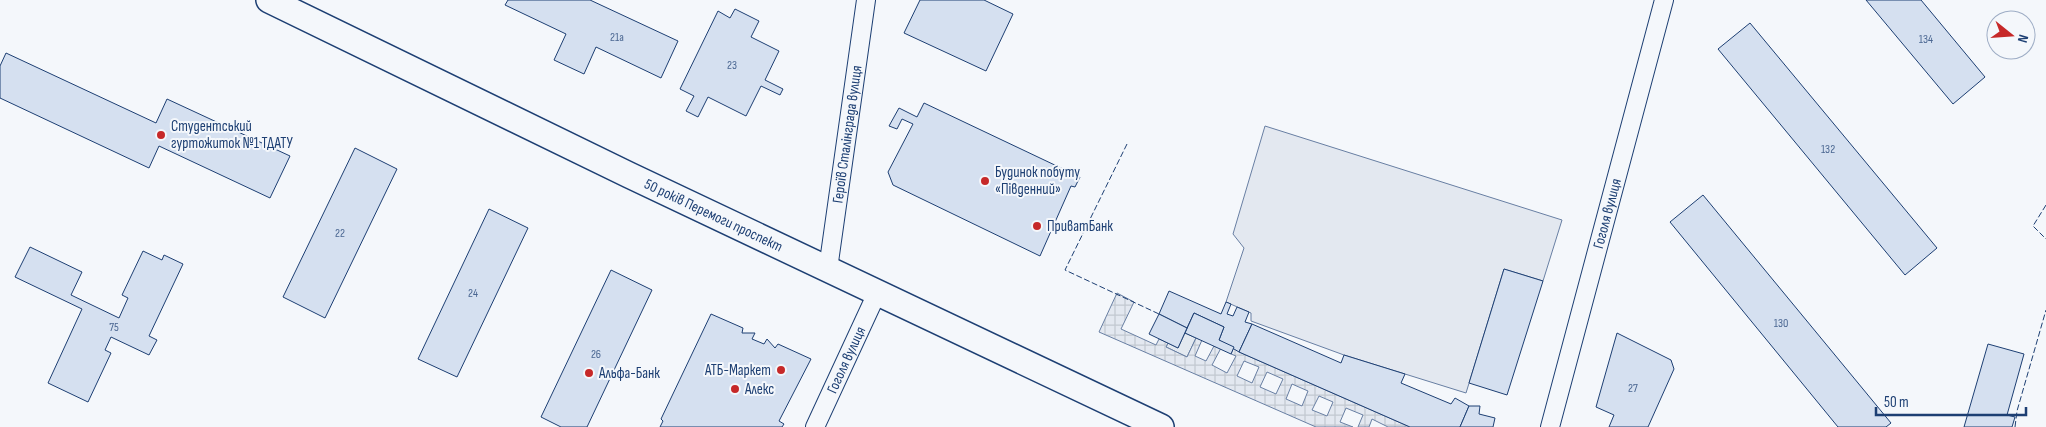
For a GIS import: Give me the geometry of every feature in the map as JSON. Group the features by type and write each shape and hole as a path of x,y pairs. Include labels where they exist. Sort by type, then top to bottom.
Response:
{"main road":[{"name":"50 років Перемоги проспект","path":"269,0 877,293 1161,427"}],"street":[{"name":"Героїв Сталінграда вулиця","path":"828,269 866,0"},
{"name":"Гоголя вулиця","path":"1550,427 1664,0"},
{"name":"Гоголя вулиця","path":"815,427 877,293"}],"shaded area":[{"path":"1265,126 1562,220 1543,281 1504,269 1466,393 1344,355 1251,321 1251,313 1226,302 1244,248 1233,234"},
{"path":"1117,293 1134,302 1121,329 1156,345 1159,339 1168,343 1166,347 1187,357 1196,338 1202,340 1195,356 1206,361 1214,346 1221,348 1212,365 1227,373 1236,356 1231,354 1234,347 1239,352 1410,427 1388,427 1372,419 1369,427 1358,427 1363,415 1346,408 1340,422 1353,427 1316,427 1099,332","holes":["1244,361 1259,367 1252,383 1237,376","1267,372 1283,379 1276,394 1260,387","1292,384 1308,391 1302,406 1286,399","1319,396 1333,402 1327,416 1312,410"]},
{"path":"1185,333 1196,338 1187,357 1166,347 1168,343 1178,348"}],"building":[{"path":"508,0 590,0 678,41 661,78 596,47 584,74 554,60 566,34 505,5"},
{"path":"920,0 984,0 1013,14 986,71 904,33"},
{"path":"1866,0 1921,0 1985,77 1953,104"},
{"path":"735,9 759,21 751,37 779,51 765,80 783,89 780,95 761,86 746,116 708,97 698,117 686,111 694,96 680,89 718,11 730,18"},
{"path":"1750,23 1937,248 1905,275 1718,49"},
{"name":"Студентський гуртожиток №1 ТДАТУ","path":"6,53 156,123 167,99 290,156 270,198 159,146 149,168 0,98 0,66"},
{"name":"Будинок побуту «Південний»","path":"924,103 1080,177 1075,187 1071,186 1040,256 893,185 888,172 913,124 902,119 897,129 889,126 899,108 917,117"},
{"path":"355,148 397,169 325,318 283,297"},
{"path":"1703,195 1891,423 1886,427 1838,427 1670,222"},
{"path":"489,209 528,228 457,377 418,359"},
{"path":"30,247 82,272 71,295 119,318 128,298 122,295 143,251 162,260 164,255 183,264 149,336 157,340 149,355 111,337 105,350 111,353 88,402 48,383 82,309 15,277"},
{"path":"1504,269 1543,281 1507,395 1469,383"},
{"path":"611,270 652,290 587,427 561,427 541,417"},
{"path":"1169,291 1221,314 1226,302 1231,304 1227,314 1233,316 1237,307 1249,312 1245,322 1252,324 1239,352 1219,340 1224,327 1194,313 1187,328 1159,314"},
{"path":"1194,313 1224,327 1219,340 1234,347 1231,354 1185,333"},
{"name":"Алекс","path":"711,314 743,328 742,333 755,333 752,339 764,344 767,339 775,348 778,344 811,359 779,421 784,424 782,427 660,427 663,421 661,419"},
{"path":"1159,314 1187,328 1178,348 1149,334"},
{"path":"1252,324 1341,363 1344,355 1405,374 1401,383 1451,404 1455,398 1469,406 1460,427 1410,427 1239,352"},
{"path":"1617,333 1671,360 1674,369 1648,427 1609,427 1614,415 1596,407"},
{"path":"1988,344 2024,354 2007,415 2015,417 2012,427 1964,427"},
{"path":"1469,406 1480,406 1479,414 1495,418 1493,427 1460,427"}],"fence":[{"path":"1127,144 1065,270 1159,314"},
{"path":"2046,205 2033,226 2046,239"},
{"path":"2015,427 2017,411 2046,310"}],"place":[{"name":"Студентський гуртожиток №1 ТДАТУ","path":"161,135"},
{"name":"Будинок побуту «Південний»","path":"985,181"},
{"name":"ПриватБанк","path":"1037,226"},
{"name":"АТБ-Маркет","path":"781,370"},
{"name":"Альфа-Банк","path":"589,373"},
{"name":"Алекс","path":"735,389"}]}
